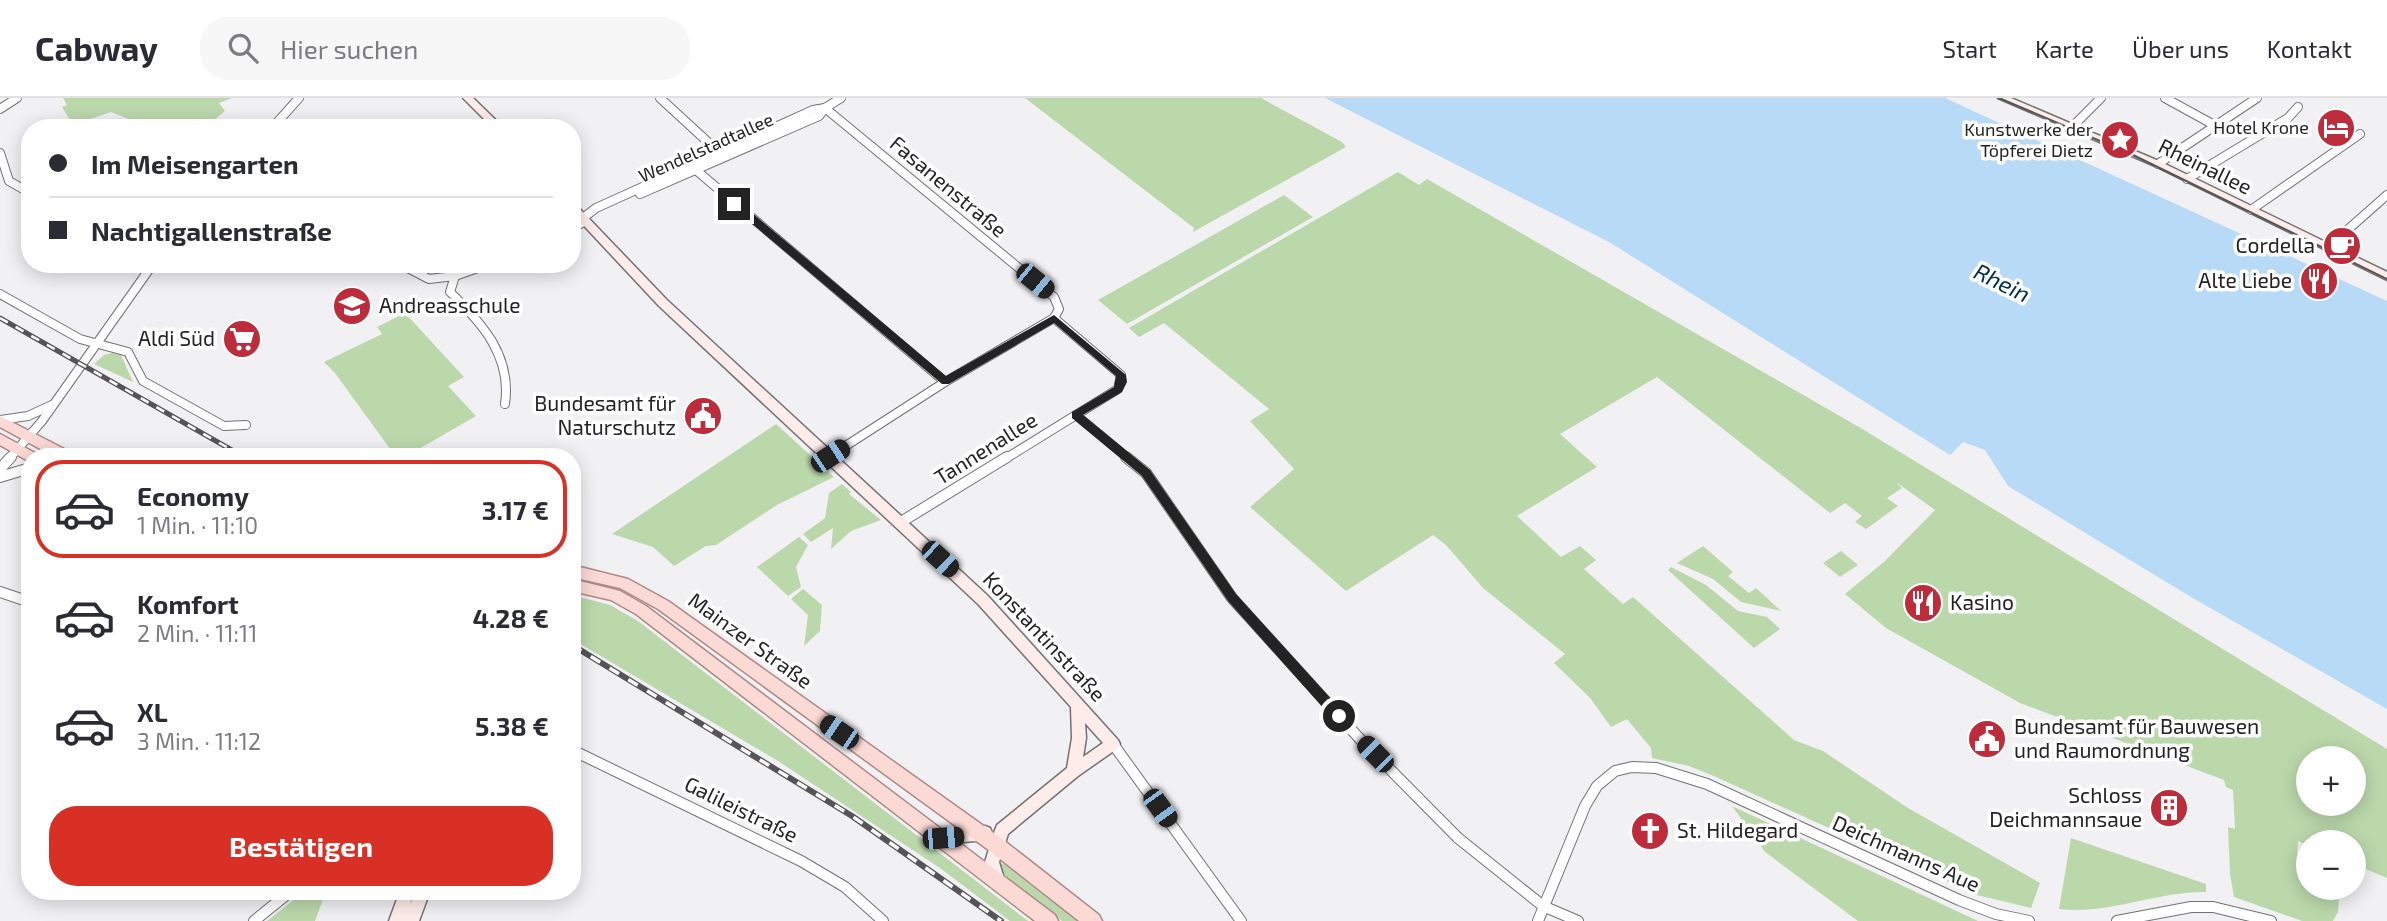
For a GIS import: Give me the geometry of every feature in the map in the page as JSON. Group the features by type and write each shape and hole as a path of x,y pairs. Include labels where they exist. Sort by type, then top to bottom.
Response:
{"main road":[{"path":"468,98 490,119"},
{"name":"Rheinallee","path":"2003,98 2158,164 2387,276"},
{"name":"Konstantinstraße","path":"581,217 663,303 983,600 1113,744"},
{"path":"0,421 51,448"},
{"path":"0,439 21,452"},
{"name":"Mainzer Straße","path":"581,573 615,580 650,597 980,834 999,838 1093,921"},
{"name":"Mainzer Straße","path":"581,587 605,592 630,602 1049,921"},
{"path":"1073,771 1079,738 1078,705"},
{"path":"997,883 992,862 999,838 1073,771 1113,744"},
{"path":"943,838 980,834"},
{"path":"397,921 404,900"},
{"path":"411,921 419,900"}],"street":[{"path":"0,109 17,98"},
{"path":"280,119 299,98"},
{"path":"660,98 721,154"},
{"name":"Wendelstadtallee","path":"584,220 596,208 721,154 819,116 825,108 841,98"},
{"path":"2073,126 2102,98"},
{"path":"2165,98 2216,126"},
{"path":"2158,164 2256,98"},
{"path":"2187,179 2262,134 2298,107"},
{"name":"Fasanenstraße","path":"825,108 1054,296 1059,309 1054,318"},
{"path":"2251,210 2360,134"},
{"path":"0,153 9,181 21,188"},
{"name":"Wendelstadtallee","path":"584,220 696,170 721,154"},
{"path":"696,170 831,288 945,382"},
{"path":"2328,247 2387,195"},
{"path":"25,448 30,436 147,273"},
{"path":"417,273 429,279 464,273"},
{"path":"455,276 450,292 484,327 507,372 505,404"},
{"path":"0,294 96,345 115,346 128,352 143,381 224,426 246,425"},
{"path":"830,456 945,382 1054,318"},
{"name":"Tannenallee","path":"901,522 1118,389 1122,382 1121,375 1054,318"},
{"path":"0,421 27,416 56,402"},
{"path":"1076,415 1146,473 1232,598 1359,738 1458,838 1543,906 1578,921"},
{"path":"0,469 21,454"},
{"path":"0,477 21,471"},
{"path":"0,592 21,600"},
{"name":"Konstantinstraße","path":"1113,744 1241,921"},
{"name":"Galileistraße","path":"581,754 801,861 845,887 883,921"},
{"name":"Deichmanns Aue","path":"1538,921 1597,786 1615,771 1632,766 1657,768 1707,784 1959,901 1996,915 2029,921"},
{"path":"254,921 279,900"},
{"path":"2117,921 2191,908 2213,907 2271,921"}],"green space":[{"path":"63,98 232,98 219,103 225,111 215,119 128,119 111,112 91,119 69,119 62,107 67,105"},
{"path":"1025,98 1261,98 1342,142 1346,147 1193,232 1194,228"},
{"path":"1398,172 1419,185 1427,179 1859,427 2387,749 2387,878 2366,869 2366,830 2296,830 2296,900 2339,900 2338,912 2333,921 2302,921 2234,897 2228,827 2235,829 2233,790 2226,787 2224,780 2020,703 1886,628 1845,594 1885,561 1935,510 1896,482 1902,488 1887,498 1898,506 1866,529 1855,522 1862,516 1845,503 1830,513 1657,377 1560,434 1597,467 1517,516 1561,557 1580,546 1596,560 1584,569 1623,604 1633,597 1794,740 1823,751 1908,808 2040,883 2031,908 1977,895 1716,777 1689,766 1652,758 1651,748 1627,719 1611,727 1590,698 1554,663 1565,654 1483,588 1446,545 1433,535 1346,591 1250,507 1294,469 1250,421 1269,409 1164,323 1139,337 1129,328"},
{"path":"1284,195 1313,217 1127,324 1098,300"},
{"path":"405,313 464,377 448,386 476,416 421,448 389,448 324,362 382,334 377,327"},
{"path":"104,355 121,355 133,382 94,364"},
{"path":"776,424 834,477 777,505 716,545 706,546 674,566 653,547 612,534"},
{"path":"842,484 851,492 849,494 881,520 851,531 831,549 833,528 811,542 803,534 825,518 829,493"},
{"path":"799,537 808,545 796,567 801,587 788,596 757,567"},
{"path":"1703,546 1733,572 1728,576 1749,593 1756,588 1781,611 1741,602 1713,579 1677,563"},
{"path":"1841,551 1858,565 1840,577 1823,563"},
{"path":"1671,567 1706,585 1738,611 1767,617 1780,629 1754,648 1668,570"},
{"path":"803,589 822,605 820,631 804,646 808,615 791,599"},
{"path":"581,597 610,605 638,621 1028,921 1010,921 940,868 778,761 581,644"},
{"path":"1732,806 1978,921 1858,921 1765,852"},
{"path":"2071,838 2206,884 2206,892 2169,895 2096,909 2059,909"},
{"path":"997,863 1004,864 1079,921 1062,921 997,871"},
{"path":"294,900 323,900 315,921 267,921"}],"water":[{"name":"Rhein","path":"1325,98 1945,98 2387,301 2387,709 2191,597 2008,486 1985,450 1963,442 1950,455 1609,242"}],"tram line":[{"path":"1999,98 2133,155 2387,279"}],"railway":[{"path":"0,318 228,448"},
{"path":"581,650 852,816 1001,921"}],"place":[{"name":"Hotel Krone","path":"2336,128"},
{"name":"Kunstwerke der Töpferei Dietz","path":"2120,140"},
{"name":"Cordella","path":"2342,246"},
{"name":"Alte Liebe","path":"2319,281"},
{"name":"Andreasschule","path":"352,306"},
{"name":"Aldi Süd","path":"242,339"},
{"name":"Bundesamt für Naturschutz","path":"703,416"},
{"name":"Kasino","path":"1923,603"},
{"name":"Bundesamt für Bauwesen und Raumordnung","path":"1987,739"},
{"name":"Schloss Deichmannsaue","path":"2169,808"},
{"name":"St. Hildegard","path":"1650,831"}],"route":[{"path":"734,204 945,382 1054,318 1091,348 1121,375 1122,382 1118,389 1076,415 1146,473 1232,598 1339,716"}]}
